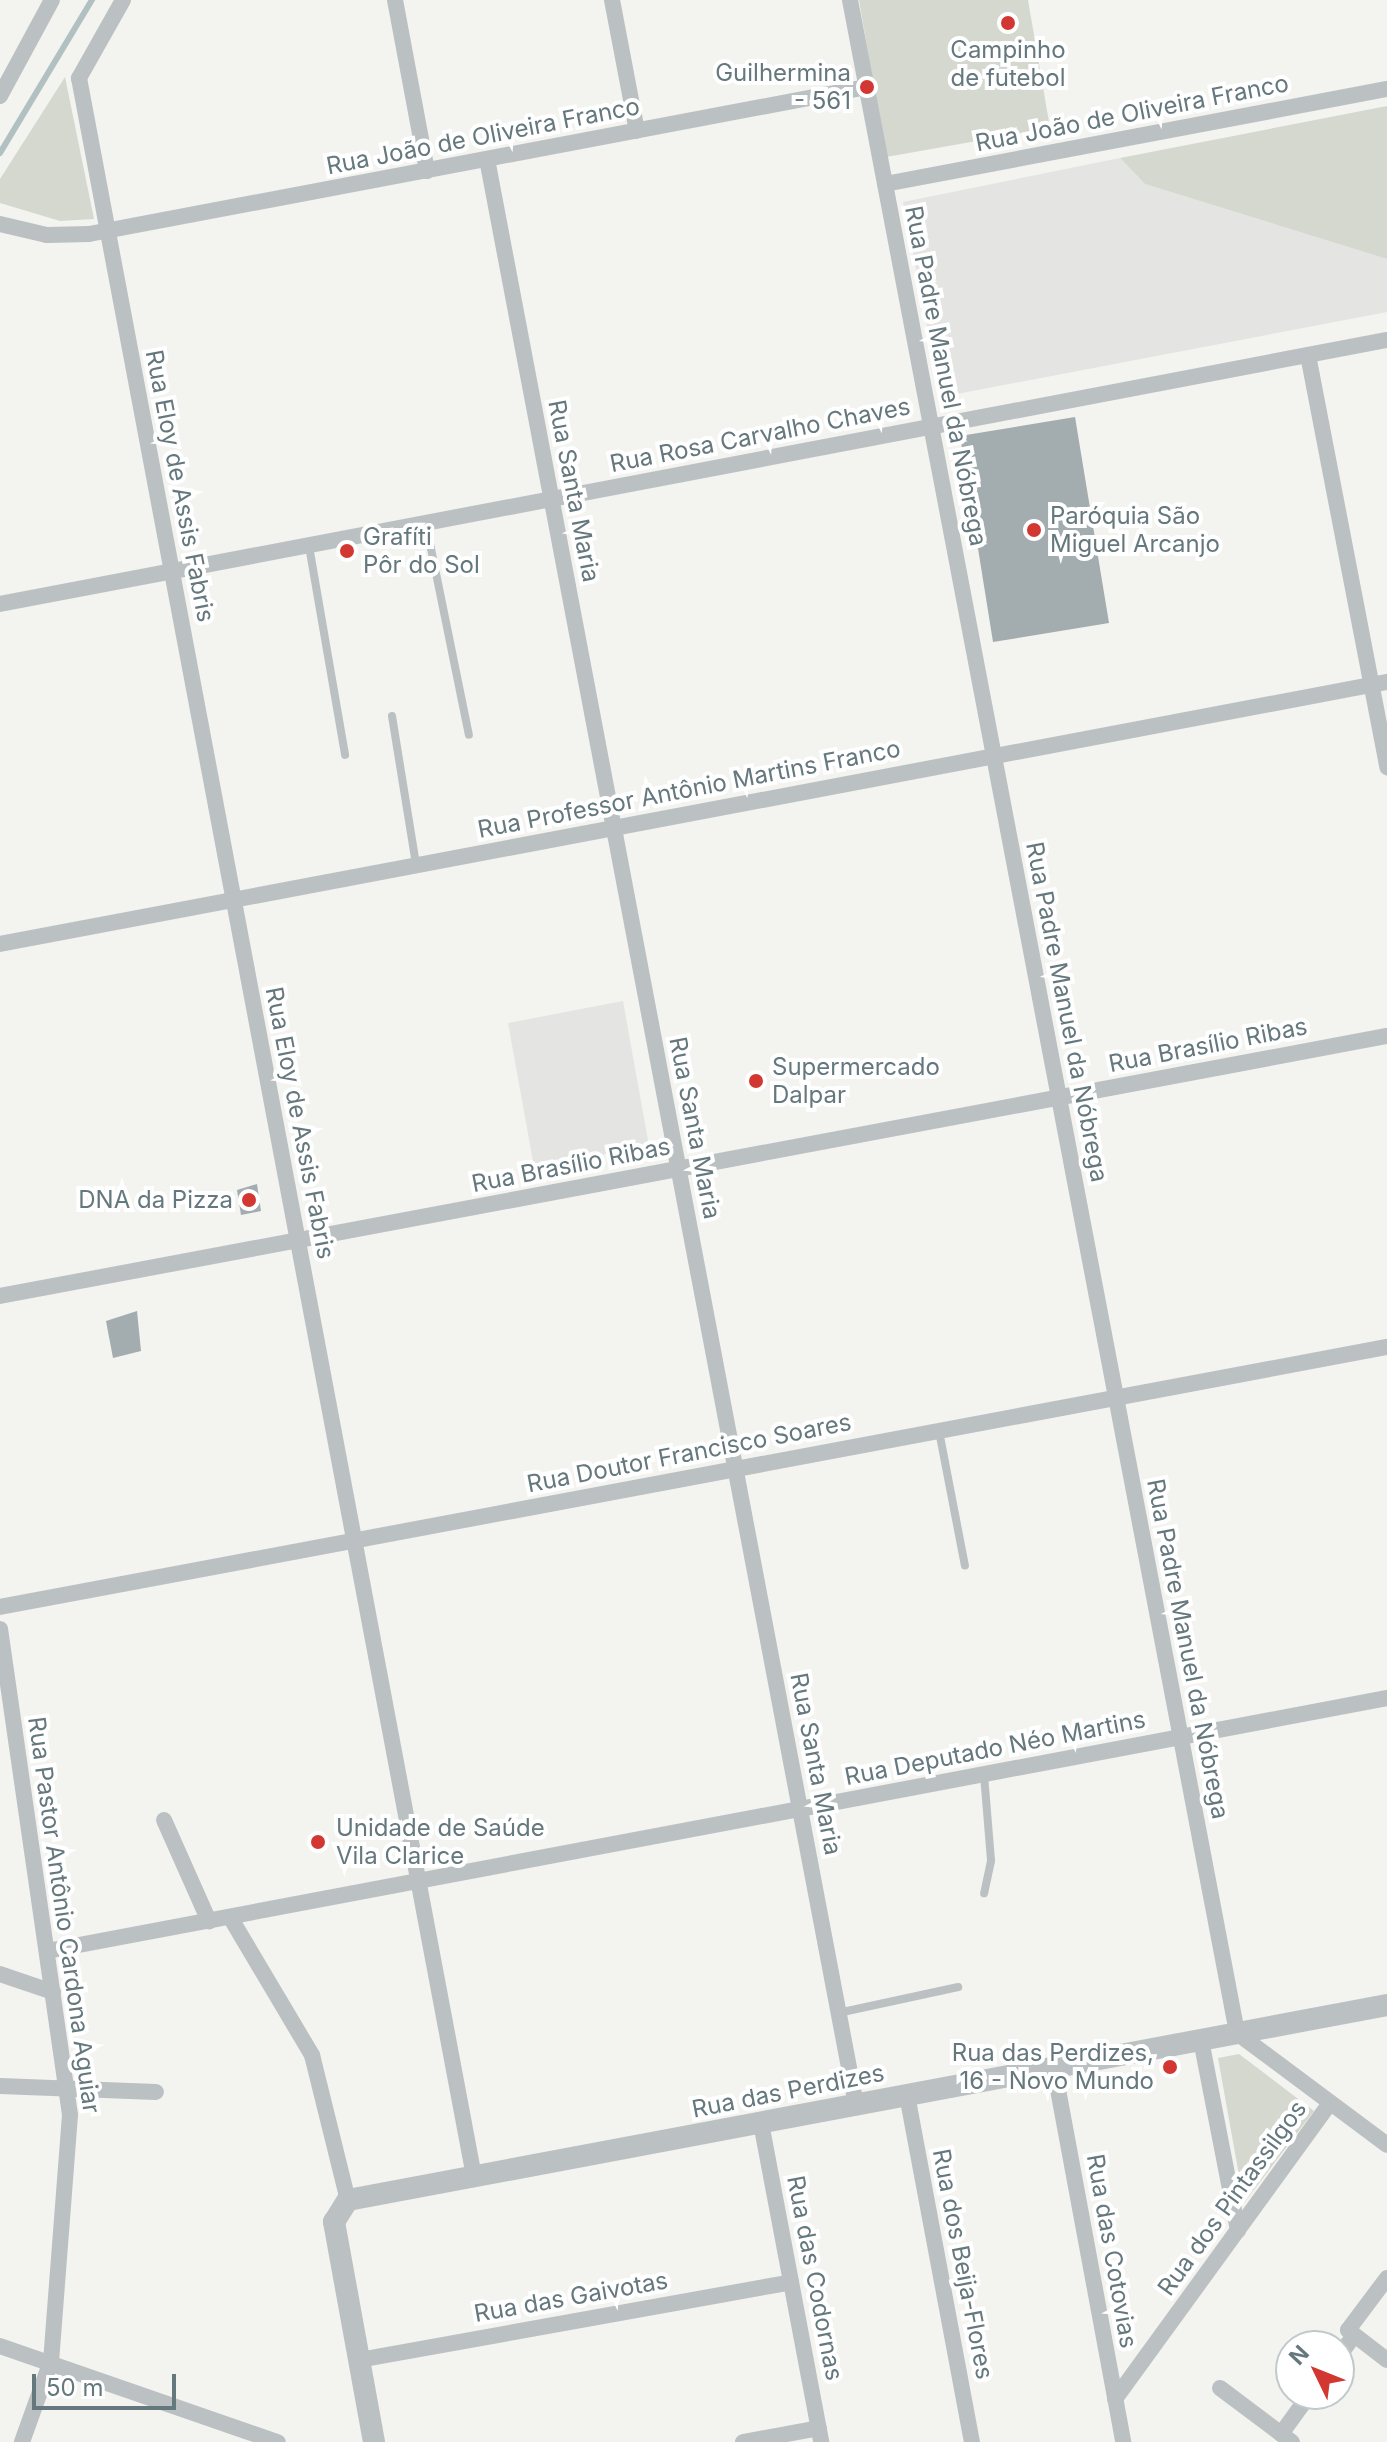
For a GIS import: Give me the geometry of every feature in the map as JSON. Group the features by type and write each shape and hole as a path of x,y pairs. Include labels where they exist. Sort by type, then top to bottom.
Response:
{"street":[{"path":"0,96 52,0"},
{"name":"Rua Eloy de Assis Fabris","path":"123,0 79,78 474,2177"},
{"path":"395,0 427,171"},
{"path":"612,0 637,131"},
{"name":"Rua Padre Manuel da Nóbrega","path":"850,0 1237,2033"},
{"name":"Rua João de Oliveira Franco","path":"0,224 47,235 108,231 867,87"},
{"name":"Rua João de Oliveira Franco","path":"885,184 1387,89"},
{"name":"Rua Santa Maria","path":"487,159 856,2105"},
{"name":"Rua Rosa Carvalho Chaves","path":"0,604 1387,340"},
{"path":"1308,355 1379,684 1387,767"},
{"name":"Rua Professor Antônio Martins Franco","path":"0,944 1379,684"},
{"name":"Rua Brasílio Ribas","path":"0,1296 1387,1036"},
{"name":"Rua Doutor Francisco Soares","path":"0,1607 1387,1347"},
{"name":"Rua Pastor Antônio Cardona Aguiar","path":"0,1629 66,2091 51,2361 22,2442"},
{"name":"Rua Deputado Néo Martins","path":"47,1951 1387,1698"},
{"path":"164,1820 209,1921"},
{"path":"230,1917 312,2055 348,2200 334,2222 374,2442"},
{"path":"0,1974 53,1992"},
{"name":"Rua das Perdizes","path":"348,2200 1387,2005"},
{"path":"1237,2033 1387,2145"},
{"path":"1201,2040 1238,2230"},
{"name":"Rua das Cotovias","path":"1054,2068 1123,2442"},
{"path":"0,2086 66,2091 156,2092"},
{"name":"Rua dos Beija-Flores","path":"907,2095 972,2442"},
{"name":"Rua dos Pintassilgos","path":"1115,2399 1330,2103"},
{"name":"Rua das Codornas","path":"761,2123 820,2435"},
{"path":"1348,2330 1387,2278"},
{"name":"Rua das Gaivotas","path":"359,2360 791,2282"},
{"path":"1355,2336 1387,2360"},
{"path":"0,2346 51,2361 278,2442"},
{"path":"1220,2388 1286,2438 1301,2410"},
{"path":"743,2442 820,2435"}],"lane":[{"path":"426,523 469,735"},
{"path":"309,545 345,755"},
{"path":"392,716 416,865"},
{"path":"939,1431 965,1566"},
{"path":"984,1775 991,1861 984,1893"},
{"path":"838,2013 958,1987"}],"shaded area":[{"path":"859,0 1028,0 1050,128 886,157"},
{"path":"65,77 94,219 60,221 0,203 0,179"},
{"path":"1387,106 1387,259 1145,184 1120,158"},
{"path":"1120,158 1145,184 1387,259 1387,312 941,397 903,202"},
{"path":"623,1001 649,1146 534,1167 508,1023"},
{"path":"1239,2054 1314,2111 1244,2203 1218,2058"}],"building":[{"name":"Paróquia São Miguel Arcanjo","path":"1075,417 1109,623 993,642 960,436"},
{"name":"DNA da Pizza","path":"257,1184 261,1211 241,1215 237,1190"},
{"path":"137,1311 141,1351 113,1358 106,1321"}],"waterway":[{"path":"0,153 92,0"}],"place":[{"name":"Campinho de futebol","path":"1008,23"},
{"name":"Guilhermina - 561","path":"867,87"},
{"name":"Paróquia São Miguel Arcanjo","path":"1034,530"},
{"name":"Grafíti Pôr do Sol","path":"347,551"},
{"name":"Supermercado Dalpar","path":"756,1081"},
{"name":"DNA da Pizza","path":"249,1200"},
{"name":"Unidade de Saúde Vila Clarice","path":"318,1842"},
{"name":"Rua das Perdizes, 16 - Novo Mundo","path":"1170,2067"}]}
